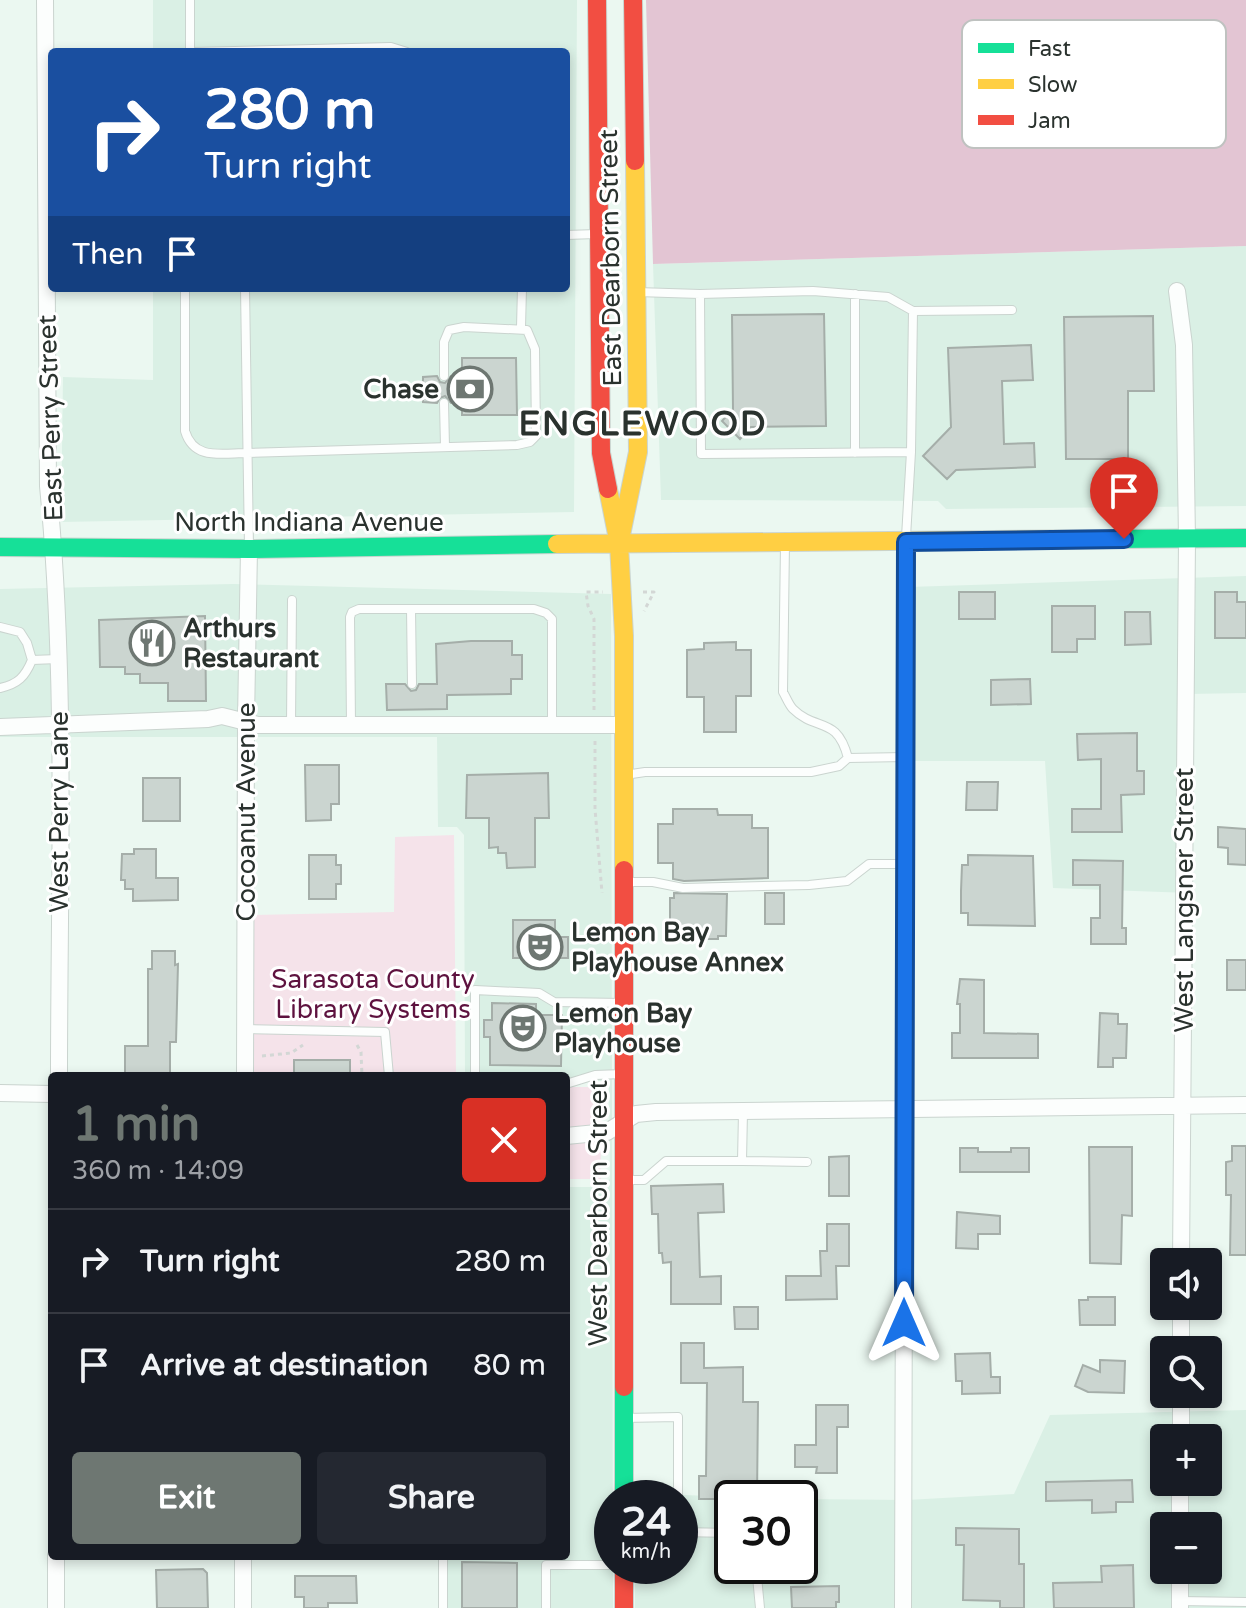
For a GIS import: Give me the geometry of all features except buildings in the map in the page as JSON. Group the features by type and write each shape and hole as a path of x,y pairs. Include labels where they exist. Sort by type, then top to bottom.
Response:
{"main road":[{"name":"East Dearborn Street","path":"597,0 601,453 619,544"},
{"name":"East Dearborn Street","path":"619,544 638,452 633,0"},
{"name":"North Indiana Avenue","path":"0,547 249,549 1246,538"},
{"name":"West Dearborn Street","path":"619,544 624,636 624,1480"},
{"path":"624,1584 624,1608"}],"street":[{"name":"East Perry Street","path":"45,0 48,486 54,548"},
{"name":"West Langsner Street","path":"1177,291 1184,345 1187,539 1181,1248"},
{"path":"903,1608 906,542"},
{"name":"West Perry Lane","path":"54,548 60,725 59,1072"},
{"name":"Cocoanut Avenue","path":"245,1072 249,549"},
{"path":"0,727 222,716 258,725 351,725 412,718 624,725"},
{"path":"0,1093 48,1094"},
{"path":"570,1136 607,1132 636,1114 656,1112 1246,1105"},
{"path":"56,1560 56,1608"},
{"path":"243,1560 243,1608"}],"lane":[{"path":"190,0 191,48"},
{"path":"351,48 394,48"},
{"path":"570,235 600,234"},
{"path":"636,292 813,291 888,297 913,311 1012,310"},
{"path":"185,292 185,431 194,449 206,453 517,445 530,442 536,436 534,343 527,330 521,327 457,327 449,330 444,342 444,376"},
{"path":"245,292 249,549"},
{"path":"521,327 522,292"},
{"path":"700,294 701,454 911,452"},
{"path":"855,294 855,453"},
{"path":"906,542 913,311"},
{"path":"444,403 445,447"},
{"path":"785,542 783,692 794,709 833,728 844,744 848,758"},
{"path":"291,725 292,600"},
{"path":"351,725 352,612 359,609 534,609 552,619 552,725"},
{"path":"411,609 412,684"},
{"path":"0,627 20,632 32,660 24,676 0,688"},
{"path":"32,660 58,659"},
{"path":"624,775 645,772 811,772 839,766 848,758 905,757"},
{"path":"624,882 653,882 683,888 809,885 847,881 869,864 904,864"},
{"path":"475,1072 475,990 539,993 554,1002 624,1003"},
{"path":"245,1029 385,1032 389,1072"},
{"path":"570,1083 595,1075 624,1074"},
{"path":"742,1161 743,1111"},
{"path":"624,1180 644,1180 666,1161 807,1162"},
{"path":"624,1418 678,1417 678,1480"},
{"path":"443,1560 443,1608"},
{"path":"546,1608 546,1565 594,1565"},
{"path":"758,1584 760,1608"},
{"path":"1180,1604 1246,1602"}],"path":[{"path":"348,1042 355,1043 361,1052 362,1072"},
{"path":"245,1056 291,1053 309,1044"}],"shaded area":[{"path":"153,0 577,0 574,512 61,522 63,377 153,380 153,292 570,292 570,48 153,48"},
{"path":"646,0 1246,0 1246,246 653,264"},
{"path":"1246,246 1246,506 946,509 938,501 661,500 653,264"},
{"path":"1246,576 1246,693 1188,694 1189,893 1053,888 1045,761 909,761 908,587"},
{"path":"233,584 611,594 613,1480 594,1480 594,1584 613,1584 613,1608 444,1608 443,1560 570,1560 570,1187 601,1187 610,1178 609,1087 605,1081 570,1079 570,1072 465,1072 464,835 457,827 438,827 437,737 0,737 0,589"},
{"path":"1246,1410 1246,1608 635,1608 635,1584 698,1584 698,1496 714,1496 714,1584 818,1584 818,1499 907,1500 1014,1494 1050,1415"}],"green space":[{"name":"Sarasota County Library Systems","path":"454,835 456,1072 253,1072 254,915 394,912 395,837"},
{"path":"570,1087 600,1087 601,1179 570,1179"}],"traffic: fast":[{"path":"1109,539 1246,538"},
{"path":"0,547 249,549 557,544"},
{"path":"624,1387 624,1480"}],"traffic: slow":[{"path":"621,535 638,452 635,161"},
{"path":"608,489 619,544 624,636 624,870"},
{"path":"557,544 1109,539"}],"traffic: jam":[{"path":"597,0 601,453 608,489"},
{"path":"633,0 635,161"},
{"path":"624,870 624,1387"},
{"path":"624,1584 624,1608"}],"place":[{"name":"Chase","path":"470,389"},
{"name":"Arthurs Restaurant","path":"152,643"},
{"name":"Lemon Bay Playhouse Annex","path":"540,947"},
{"name":"Lemon Bay Playhouse","path":"523,1028"}],"district":[{"name":"ENGLEWOOD","path":"643,423"}],"route":[{"path":"904,1323 906,542 1124,539"}]}
